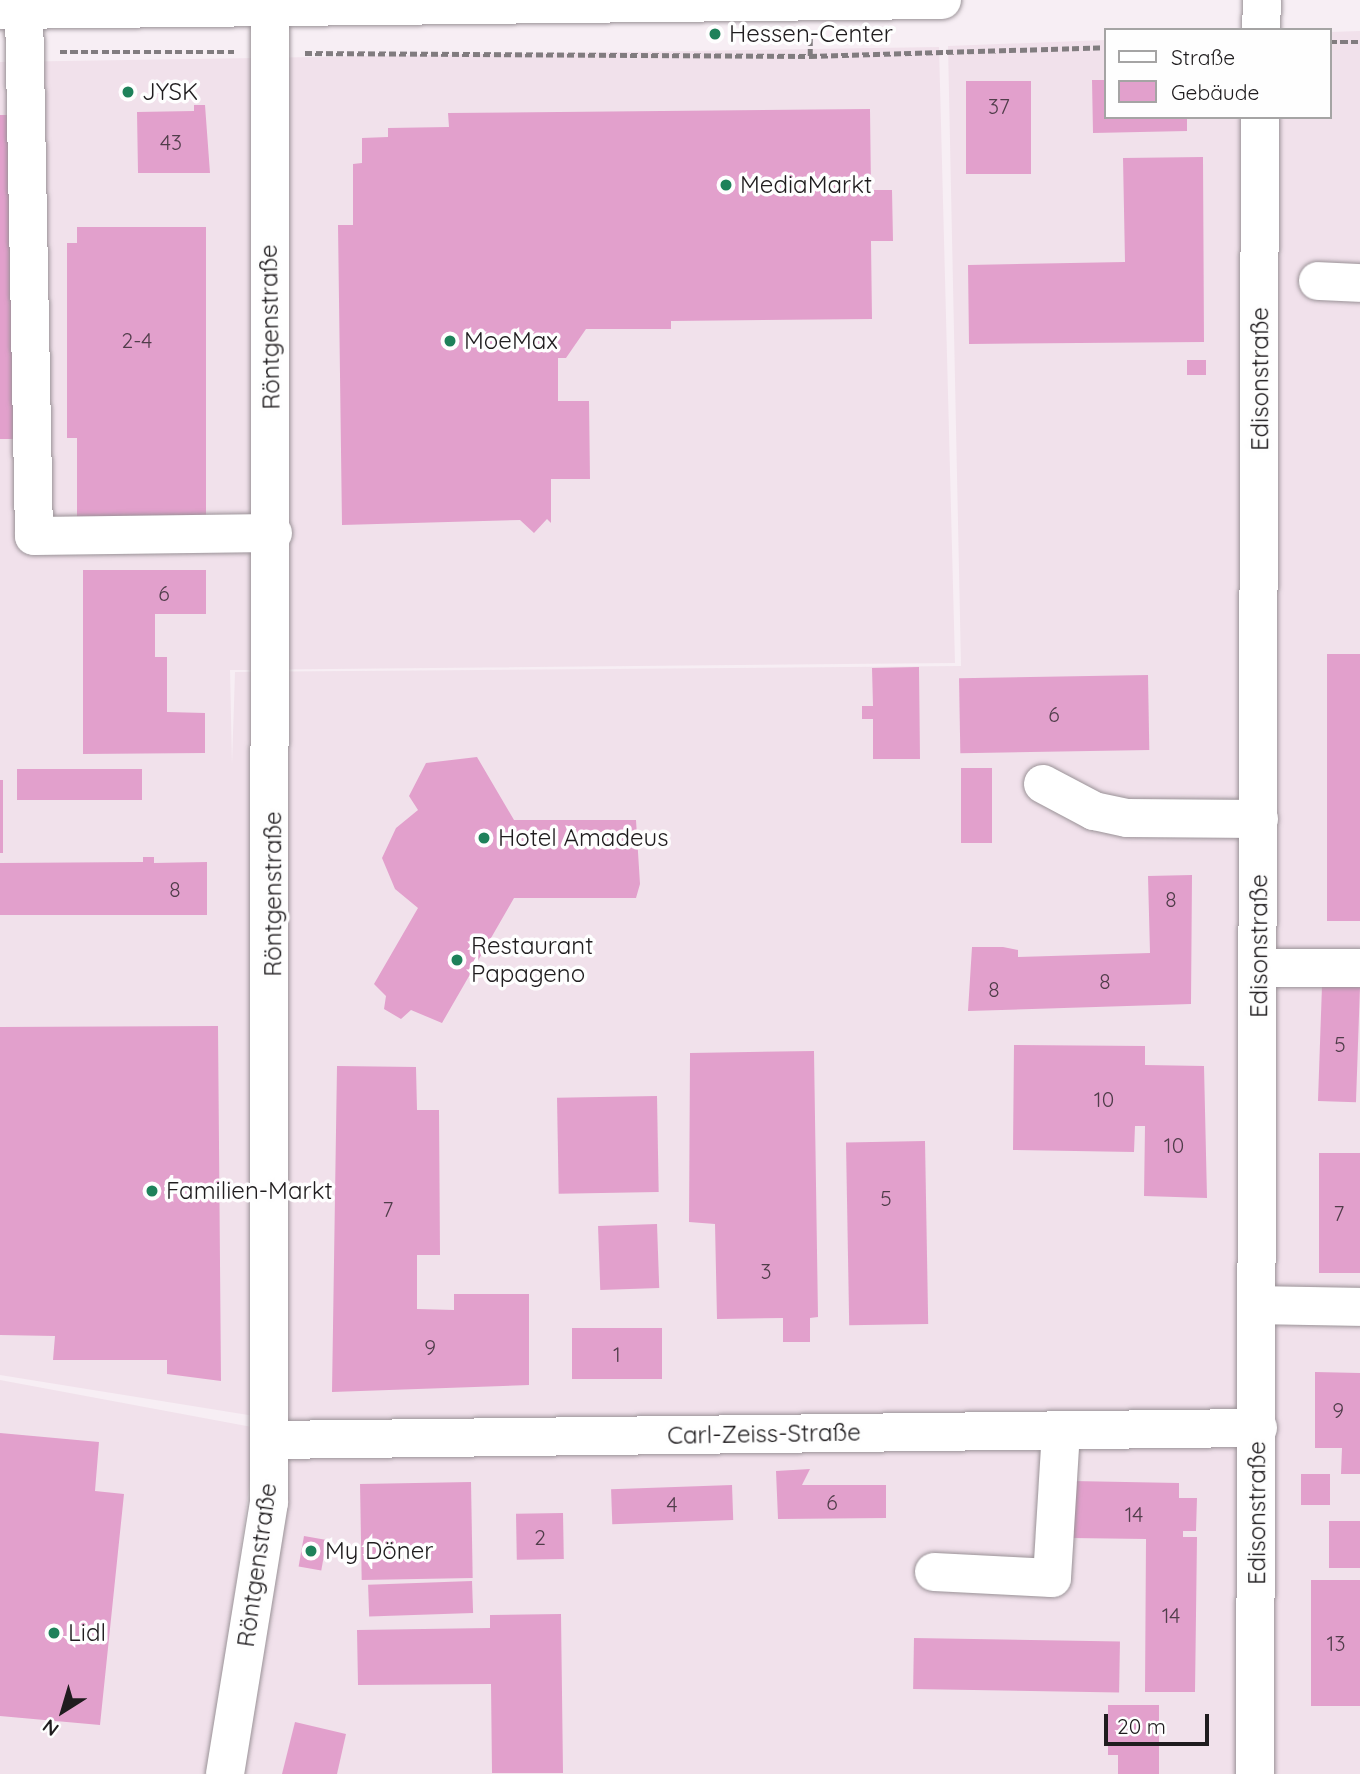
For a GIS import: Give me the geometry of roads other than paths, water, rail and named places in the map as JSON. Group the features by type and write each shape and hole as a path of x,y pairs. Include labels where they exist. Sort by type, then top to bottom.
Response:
{"street":[{"path":"273,533 34,536 26,52 12,10 270,11 942,0"},
{"path":"1261,28 1262,0"},
{"name":"Röntgenstraße","path":"225,1774 269,1503 273,533 267,52 270,11"},
{"name":"Edisonstraße","path":"1255,1774 1260,119"},
{"path":"1318,281 1360,283"},
{"path":"1042,783 1094,811 1126,818 1259,819"},
{"path":"1259,968 1360,968"},
{"path":"1258,1305 1360,1307"},
{"name":"Carl-Zeiss-Straße","path":"270,1440 1258,1428"},
{"path":"934,1572 1052,1578 1061,1431"}],"place":[{"name":"Hessen-Center","path":"715,34"},
{"name":"JYSK","path":"128,92"},
{"name":"MediaMarkt","path":"726,185"},
{"name":"MoeMax","path":"450,341"},
{"name":"Hotel Amadeus","path":"484,838"},
{"name":"Restaurant Papageno","path":"457,960"},
{"name":"Familien-Markt","path":"152,1191"},
{"name":"My Döner","path":"311,1551"},
{"name":"Lidl","path":"54,1633"}]}
